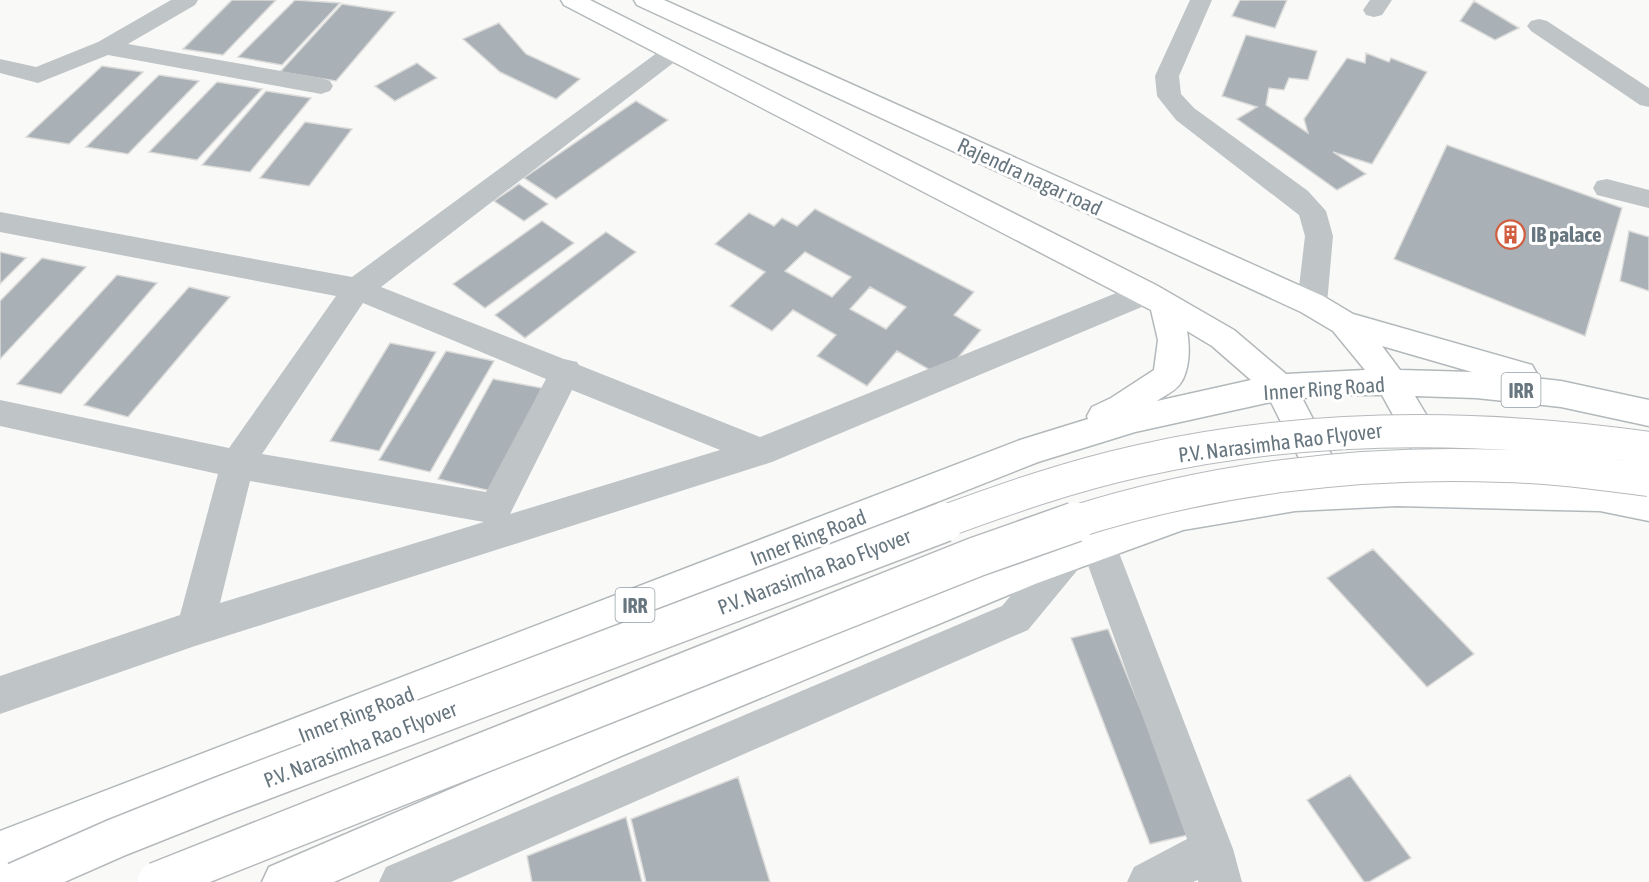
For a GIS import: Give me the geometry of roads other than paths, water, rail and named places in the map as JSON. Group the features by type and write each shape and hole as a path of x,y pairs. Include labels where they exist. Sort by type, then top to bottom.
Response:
{"main road":[{"path":"572,0 1155,299 1223,338 1280,387 1334,494"},
{"name":"Rajendra nagar road","path":"645,0 1312,304 1344,323 1391,382 1454,493"},
{"path":"1032,450 1122,407 1168,377 1174,354 1174,334 1155,299"},
{"path":"1344,323 1649,411"},
{"name":"Inner Ring Road","path":"0,852 1032,450 1136,419 1280,387 1348,382 1476,385 1561,394 1649,411"},
{"name":"P.V. Narasimha Rao Flyover","path":"16,882 171,816 837,562 954,518 1100,471 1176,453 1252,441 1324,433 1399,429 1550,434 1649,448"},
{"name":"P.V. Narasimha Rao Flyover","path":"157,882 976,557 1055,528 1122,508 1197,491 1270,480 1418,467 1488,465 1649,480"},
{"path":"284,882 607,742 1026,571 1183,515 1295,496 1397,491 1600,496 1649,506"}],"street":[{"path":"1201,0 1167,76 1169,96 1185,114 1298,198 1312,212 1319,236 1312,304"},
{"path":"0,66 38,75 106,47 171,3"},
{"path":"1539,26 1649,99"},
{"path":"106,47 321,86"},
{"path":"195,628 237,464 357,289 673,52"},
{"path":"1607,188 1649,199"},
{"path":"0,222 357,289 566,371 760,452"},
{"path":"0,695 195,628 760,452 1155,299"},
{"path":"0,413 237,464 495,508 566,371"},
{"path":"401,882 1015,618 1083,551 1216,865 1149,882"}],"place":[{"name":"IB palace","path":"1510,234"}]}
